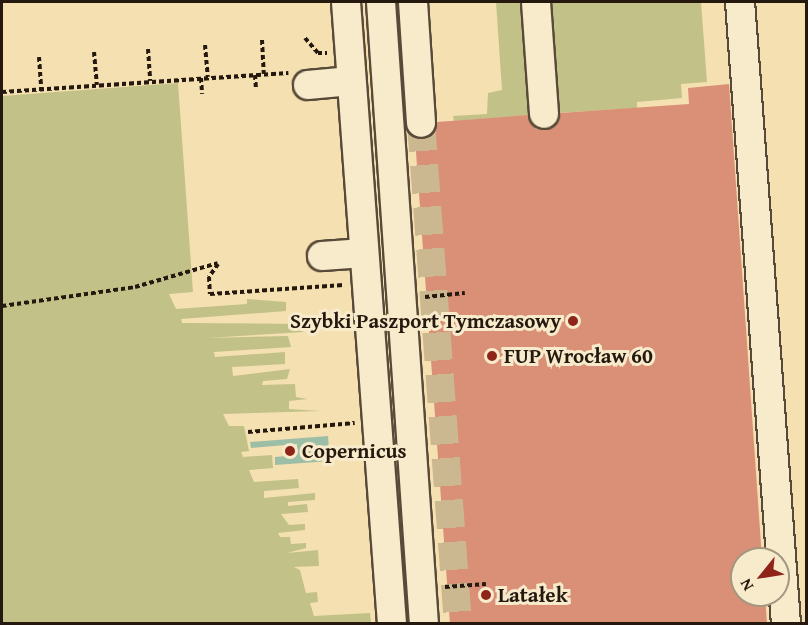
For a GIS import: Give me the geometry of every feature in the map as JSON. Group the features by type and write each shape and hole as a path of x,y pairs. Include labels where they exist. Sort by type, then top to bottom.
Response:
{"lane":[{"path":"346,2 392,624"},
{"path":"381,2 423,624"},
{"path":"413,2 421,123"},
{"path":"536,2 544,114"},
{"path":"740,2 786,624"},
{"path":"303,79 351,81"},
{"path":"322,256 363,253"}],"path":[{"path":"305,38 318,53 332,53"},
{"path":"262,40 264,74"},
{"path":"205,45 208,77"},
{"path":"148,49 150,81"},
{"path":"94,52 97,85"},
{"path":"39,57 41,89"},
{"path":"2,92 264,74 303,79"},
{"path":"255,75 256,90"},
{"path":"201,78 202,94"},
{"path":"2,306 135,286 218,263 209,277 210,294 349,285"},
{"path":"416,297 465,293"},
{"path":"248,432 359,423"},
{"path":"436,587 486,584"}],"shaded area":[{"path":"496,2 523,2 531,115 454,121 453,116 487,114 488,93 502,90"},
{"path":"549,2 701,2 707,82 681,84 682,98 637,102 637,108 557,113"},
{"path":"178,83 193,292 169,294 176,309 247,304 247,299 286,302 286,311 181,319 182,323 302,324 303,332 207,338 288,336 291,347 214,352 215,357 285,352 285,364 232,367 233,376 290,369 287,379 263,381 262,385 295,384 296,397 308,399 289,401 289,409 320,411 223,414 229,426 244,426 249,451 241,452 243,457 272,455 273,468 249,470 254,482 298,479 299,488 264,491 264,498 315,493 315,500 288,502 288,506 307,504 308,512 281,514 289,525 305,524 305,530 278,533 280,537 290,537 291,544 306,543 306,548 287,553 318,550 319,566 294,567 300,570 306,593 317,592 318,602 310,603 314,616 370,613 371,623 2,623 2,96"},
{"path":"328,436 330,461 275,465 275,457 297,455 297,444 251,448 250,442"}],"building":[{"path":"729,84 761,547 730,547 730,607 766,607 767,624 450,624 415,138 431,136 437,122 528,115 536,129 546,130 559,122 560,113 689,104 688,88"}],"tunnel":[{"path":"421,123 458,624"}],"place":[{"name":"Szybki Paszport Tymczasowy","path":"573,321"},
{"name":"FUP Wrocław 60","path":"492,356"},
{"name":"Copernicus","path":"290,451"},
{"name":"Latałek","path":"486,595"}]}
